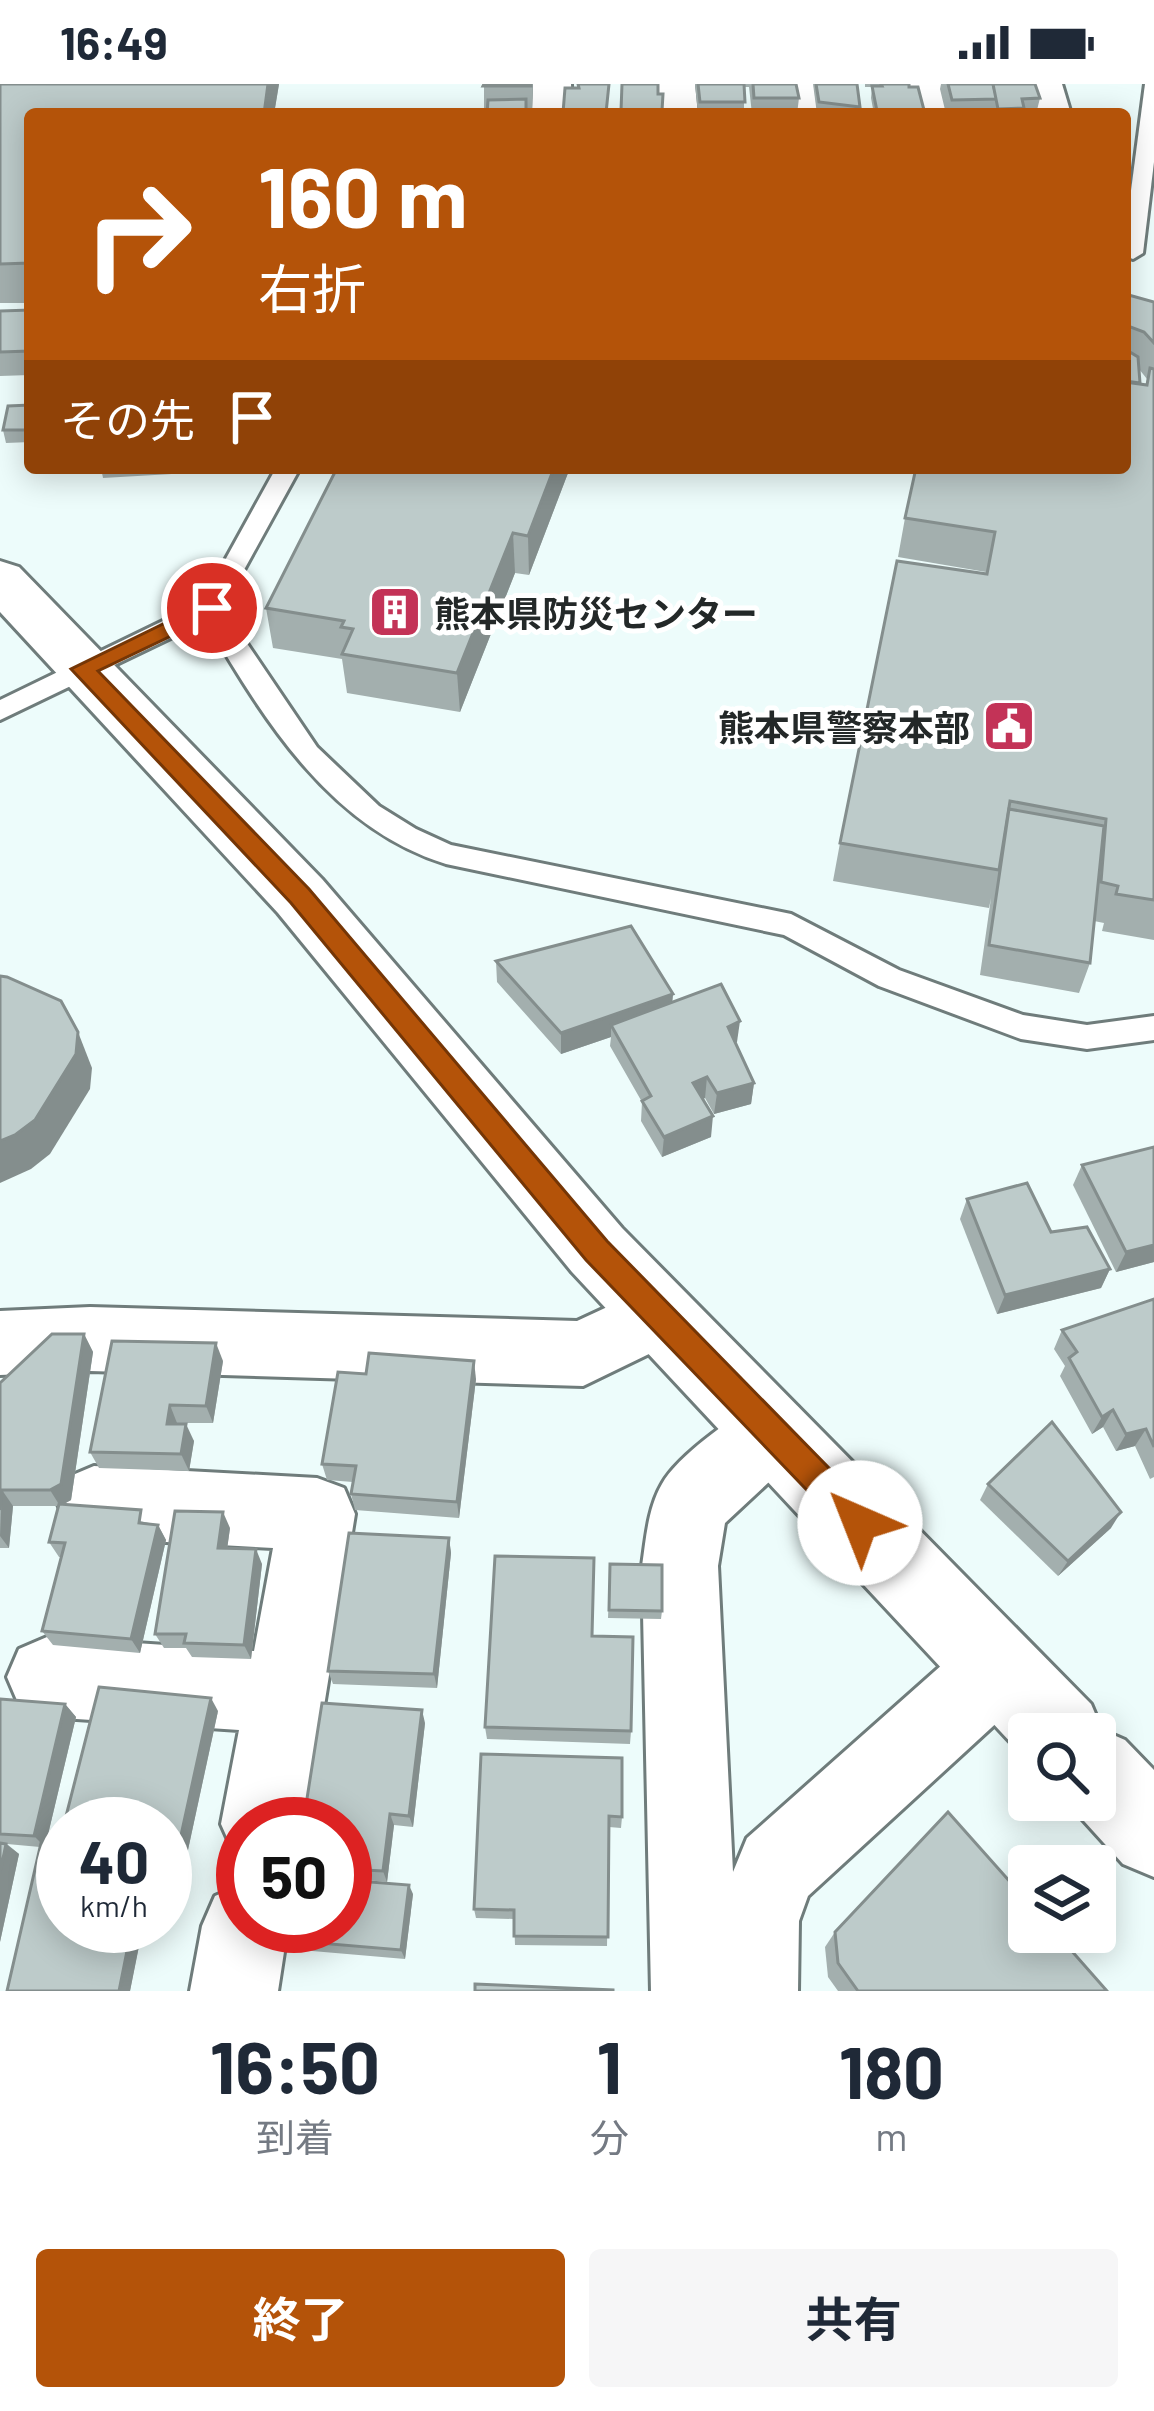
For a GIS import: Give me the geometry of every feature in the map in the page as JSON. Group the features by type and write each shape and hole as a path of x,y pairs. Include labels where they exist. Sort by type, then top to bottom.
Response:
{"main road":[{"path":"0,579 300,896 597,1250 1040,1713"},
{"path":"1116,1792 1154,1833"}],"street":[{"path":"0,1342 90,1339 583,1354 659,1315"},
{"path":"695,1991 680,1566 690,1504 772,1430"},
{"path":"94,1502 317,1514 268,1797"},
{"path":"754,1991 757,1921 777,1868 998,1668"},
{"path":"47,1677 286,1693"},
{"path":"234,1991 240,1953"}],"lane":[{"path":"1137,254 1154,84"},
{"path":"0,711 212,608 285,474"},
{"path":"212,608 287,734 407,841 446,854 791,925 889,978 1021,1027 1087,1037 1154,1028"}],"building":[{"path":"0,84 268,84 265,108 24,108 24,263 0,264"},
{"path":"531,84 531,86 483,86"},
{"path":"578,84 609,84 607,108 563,108 565,88 579,88"},
{"path":"622,84 658,84 658,94 663,94 662,108 621,108"},
{"path":"698,84 744,84 745,102 700,102"},
{"path":"753,84 796,84 799,98 754,98"},
{"path":"816,84 857,84 860,107 819,102"},
{"path":"948,84 993,84 997,99 952,100"},
{"path":"993,84 1035,84 1040,98 1022,99 1024,108 998,108"},
{"path":"872,86 918,87 923,108 876,108"},
{"path":"526,99 526,108 487,108 488,100"},
{"path":"1131,296 1154,302 1154,343 1131,327"},
{"path":"24,310 24,351 0,352 0,311"},
{"path":"1131,353 1138,357 1140,383 1131,382"},
{"name":"熊本県警察本部","path":"1150,368 1154,369 1154,900 1116,894 1118,886 1101,882 1106,819 1010,801 999,870 840,843 897,561 987,574 995,532 905,518 915,474 1131,474 1131,383 1147,385"},
{"path":"24,405 24,430 3,430 8,406"},
{"name":"熊本県防災センター","path":"334,474 552,474 528,536 513,533 457,673 342,654 353,629 341,627 344,621 266,608"},
{"path":"1009,809 1104,826 1090,963 989,945"},
{"path":"631,926 673,994 561,1033 496,961"},
{"path":"0,976 61,1001 78,1032 76,1054 35,1120 0,1141"},
{"path":"721,984 740,1021 728,1027 754,1083 717,1093 707,1077 693,1083 713,1116 664,1137 642,1101 651,1096 611,1025"},
{"path":"1154,1147 1154,1245 1126,1252 1082,1165"},
{"path":"1027,1183 1051,1232 1087,1227 1110,1269 1005,1295 967,1199"},
{"path":"1154,1299 1154,1447 1146,1429 1126,1434 1113,1410 1102,1417 1069,1358 1077,1352 1062,1330"},
{"path":"52,1334 84,1334 61,1484 50,1490 2,1490 0,1510 0,1383"},
{"path":"112,1341 216,1343 206,1406 170,1405 167,1424 186,1424 181,1454 90,1452"},
{"path":"369,1353 474,1361 457,1502 351,1494 356,1466 322,1464 338,1372 366,1374"},
{"path":"1052,1422 1121,1512 1068,1561 988,1484"},
{"path":"59,1504 141,1510 139,1523 158,1525 131,1639 42,1631 65,1543 49,1542"},
{"path":"175,1511 223,1512 218,1548 256,1549 244,1645 184,1643 186,1634 155,1634"},
{"path":"349,1533 449,1538 434,1674 328,1671"},
{"path":"495,1556 594,1558 592,1636 633,1637 631,1731 485,1727"},
{"path":"610,1564 662,1565 662,1611 609,1610"},
{"path":"99,1687 211,1698 189,1797 71,1797"},
{"path":"0,1699 65,1704 43,1797 36,1797 34,1836 0,1834"},
{"path":"322,1703 422,1710 409,1816 390,1814 383,1871 372,1870 372,1797 307,1797"},
{"path":"481,1754 622,1758 622,1817 609,1816 608,1937 514,1936 514,1910 474,1909"},
{"path":"948,1812 1008,1879 1008,1953 1074,1953 1107,1991 858,1991 838,1963 835,1932"},
{"path":"36,1865 36,1953 127,1953 119,1991 7,1991"},
{"path":"372,1882 409,1885 401,1950 372,1948"},
{"path":"475,1984 613,1990 613,1991 475,1991"}],"place":[{"name":"熊本県防災センター","path":"395,612"},
{"name":"熊本県警察本部","path":"1009,726"}],"route":[{"path":"212,608 83,669 300,896 597,1250 860,1523"}]}
